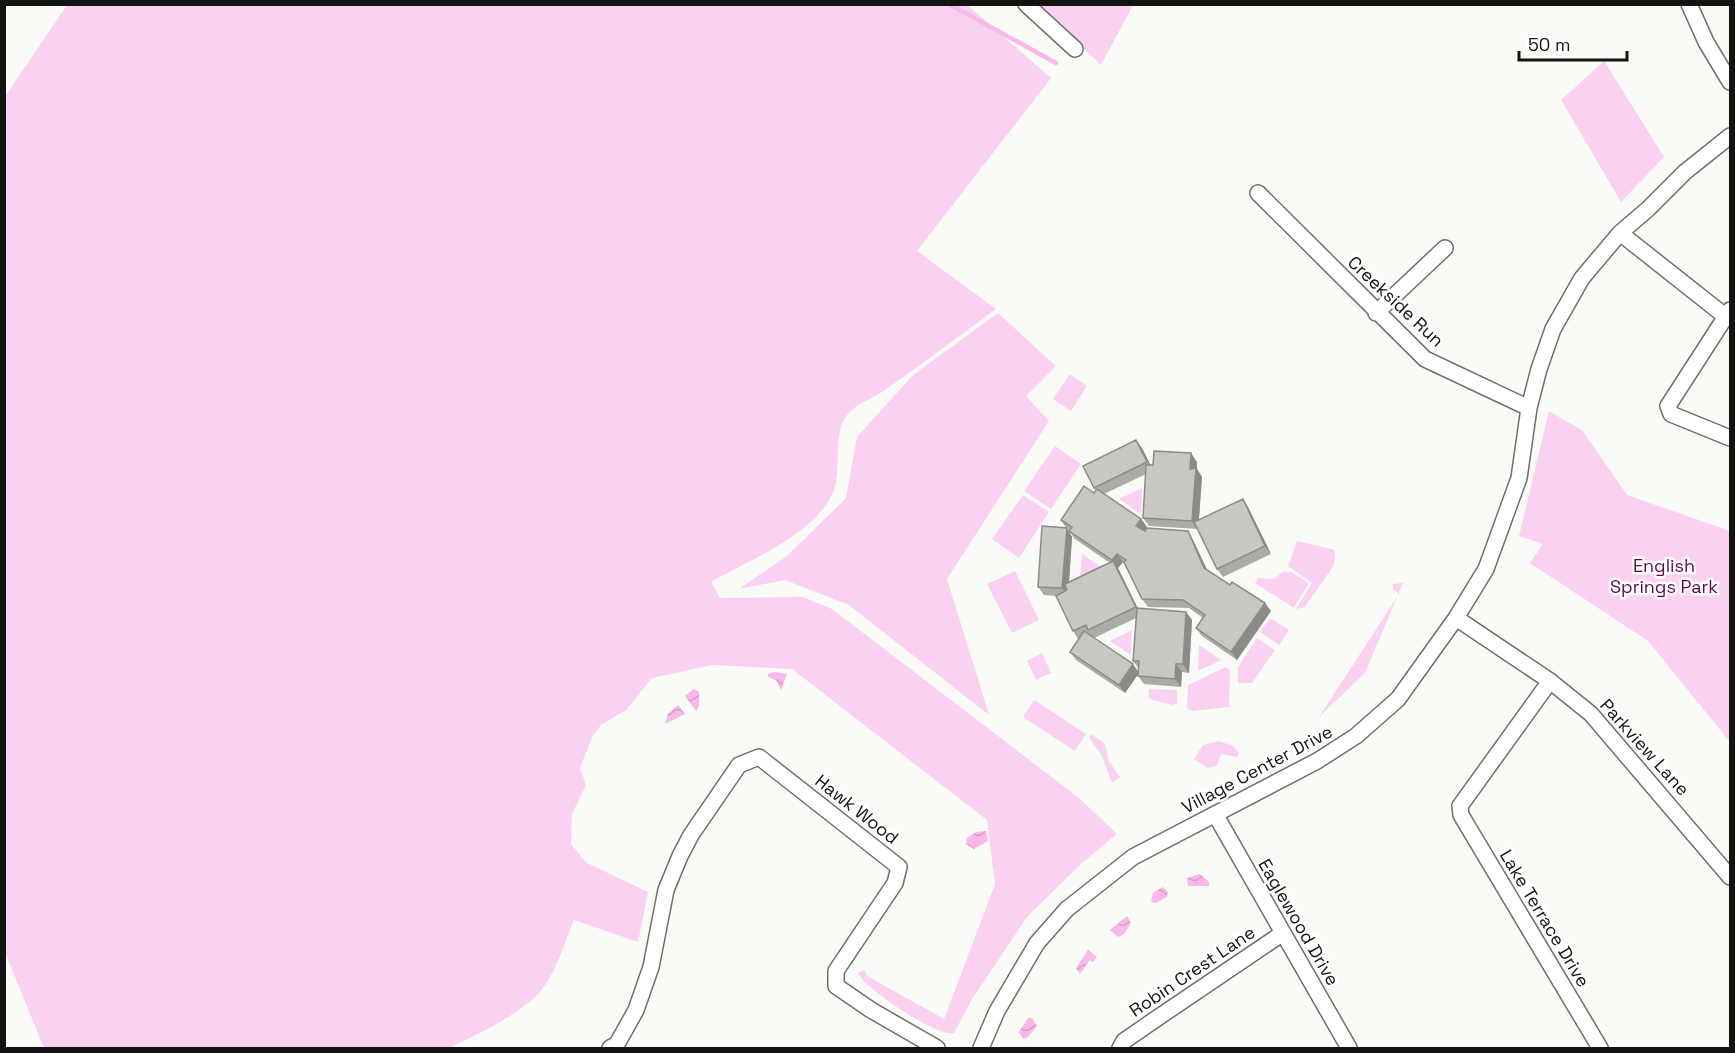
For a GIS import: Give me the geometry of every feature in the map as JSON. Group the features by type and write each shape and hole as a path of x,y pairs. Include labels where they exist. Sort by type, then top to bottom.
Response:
{"street":[{"path":"1026,4 1075,49"},
{"path":"1689,4 1706,42 1731,82"},
{"name":"Village Center Drive","path":"981,1048 997,1011 1037,943 1066,909 1133,857 1317,761 1356,736 1398,699 1456,618 1486,569 1519,478 1528,408 1553,329 1582,278 1620,233 1648,209 1684,172 1731,136"},
{"name":"Creekside Run","path":"1258,193 1376,313 1425,358 1528,408"},
{"path":"1620,233 1728,313 1668,406 1671,414 1731,438"},
{"path":"1376,313 1445,248"},
{"name":"Parkview Lane","path":"1456,618 1550,681 1591,714 1731,877"},
{"name":"Lake Terrace Drive","path":"1550,681 1460,806 1461,815 1600,1048"},
{"name":"Hawk Wood","path":"616,1047 636,1010 651,967 666,890 677,863 692,835 739,765 759,757 899,867 895,882 836,971 836,986 871,1010 938,1048"},
{"name":"Eaglewood Drive","path":"1215,814 1349,1048"},
{"name":"Robin Crest Lane","path":"1122,1045 1282,933"}],"green space":[{"path":"67,5 967,5 1051,78 917,251 996,309 885,390 851,411 840,429 836,482 829,499 818,515 784,542 711,582 720,598 803,597 832,609 1079,798 1117,834 1082,863 1027,917 972,999 954,1033 946,1033 933,1028 903,1011 874,990 858,973 865,970 867,976 944,1019 995,884 987,820 792,669 712,665 652,678 626,710 601,725 592,737 580,768 586,785 572,814 571,844 587,863 648,892 638,942 574,920 546,984 538,994 515,1013 449,1048 44,1048 4,950 4,98"},
{"path":"1036,5 1133,5 1101,65"},
{"path":"1604,61 1664,157 1621,202 1561,100"},
{"path":"998,313 1056,366 1026,396 1049,421 947,579 989,715 849,605 785,580 739,589 787,556 846,498 857,437 913,375"},
{"path":"1070,374 1087,386 1071,411 1053,399"},
{"name":"English Springs Park","path":"1549,411 1582,430 1627,495 1730,531 1730,742 1648,641 1530,563 1543,544 1519,536"},
{"path":"1055,446 1081,464 1051,509 1024,491"},
{"path":"1142,488 1141,514 1119,499"},
{"path":"1023,495 1049,512 1019,558 992,539"},
{"path":"1297,541 1335,550 1334,565 1305,607 1296,609 1312,583 1288,566"},
{"path":"1082,554 1104,569 1080,580"},
{"path":"1015,571 1039,620 1012,633 987,584"},
{"path":"1284,571 1288,573 1290,571 1309,583 1294,608 1255,583 1258,578 1274,579"},
{"path":"1403,583 1399,594 1393,589 1393,584"},
{"path":"1397,597 1365,673 1319,717"},
{"path":"1270,618 1289,630 1279,645 1260,632"},
{"path":"1132,630 1131,655 1110,641"},
{"path":"1257,638 1275,650 1252,683 1238,683 1238,667"},
{"path":"1199,645 1221,660 1198,671"},
{"path":"1042,653 1051,673 1036,680 1027,661"},
{"path":"1226,667 1230,670 1229,707 1191,711 1187,708 1188,685"},
{"path":"1149,689 1177,690 1177,703 1173,705 1149,699"},
{"path":"1034,700 1086,734 1075,751 1023,717"},
{"path":"1091,734 1105,744 1109,761 1120,777 1112,783 1101,754 1089,738"},
{"path":"1219,741 1233,746 1239,753 1237,757 1221,754 1217,766 1208,768 1194,759 1203,745"}],"water":[{"path":"775,672 787,674 781,690 776,680 768,677 768,674"},
{"path":"694,689 699,692 699,706 696,711 685,696"},
{"path":"678,705 685,714 665,724 668,714"},
{"path":"986,831 988,841 974,849 966,844 967,838 976,832"},
{"path":"1200,874 1209,882 1209,886 1188,886 1187,878"},
{"path":"1163,887 1168,892 1167,897 1156,903 1151,902 1153,893"},
{"path":"1127,916 1131,923 1124,934 1118,937 1110,930"},
{"path":"1088,950 1097,957 1093,962 1090,960 1080,974 1076,968"},
{"path":"1028,1018 1032,1018 1037,1026 1028,1037 1023,1039 1019,1032"}],"building":[{"path":"1136,440 1147,462 1094,488 1083,466"},
{"path":"1154,451 1191,453 1190,469 1196,468 1192,521 1143,518 1146,465 1153,465"},
{"path":"1084,486 1094,493 1097,489 1141,519 1136,526 1145,531 1147,528 1188,531 1204,568 1230,585 1232,582 1265,603 1231,652 1196,628 1205,615 1183,600 1142,599 1124,562 1126,560 1117,554 1112,560 1069,531 1072,527 1061,520"},
{"path":"1243,499 1265,546 1217,569 1194,522"},
{"path":"1042,526 1067,528 1062,588 1038,587"},
{"path":"1113,561 1136,607 1088,630 1086,625 1073,631 1056,596 1067,590 1065,584"},
{"path":"1137,608 1186,612 1183,664 1176,664 1175,679 1138,676 1139,661 1133,661"},
{"path":"1084,631 1133,664 1119,685 1070,652"}],"waterway":[{"path":"949,4 1056,63"}]}
